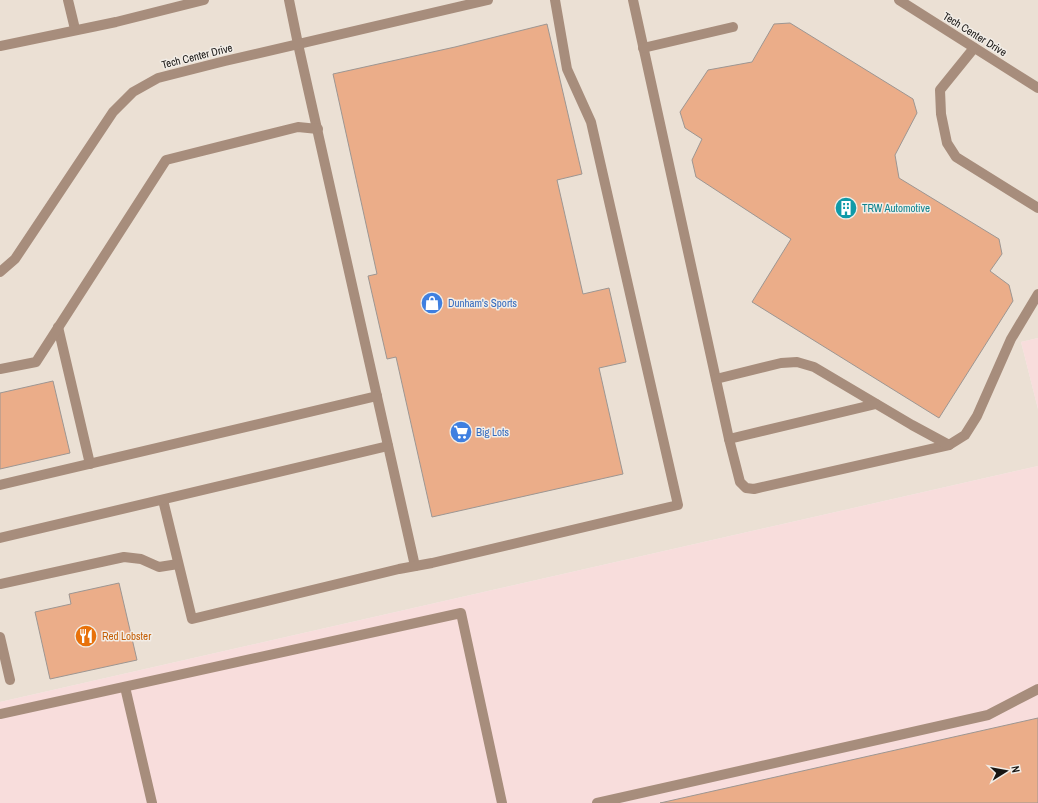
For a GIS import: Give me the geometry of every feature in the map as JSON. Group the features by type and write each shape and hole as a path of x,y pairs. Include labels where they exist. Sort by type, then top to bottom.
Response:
{"street":[{"path":"68,0 75,30"},
{"path":"0,46 116,22 204,0"},
{"path":"289,0 415,566"},
{"name":"Tech Center Drive","path":"0,272 15,259 113,112 133,92 158,78 225,60 488,0"},
{"path":"163,500 192,619 678,505 591,122 567,69 555,0"},
{"path":"633,0 729,439 740,482 746,488 754,489 948,446 965,435 977,416 1011,340 1038,294"},
{"name":"Tech Center Drive","path":"899,0 1038,88"},
{"path":"643,48 733,27"},
{"path":"974,48 940,90 941,114 947,144 956,157 1038,208"},
{"path":"0,369 36,362 166,160 298,127 318,129"},
{"path":"58,328 90,464"},
{"path":"716,379 781,363 797,362 814,367 948,446"},
{"path":"0,485 377,396"},
{"path":"729,439 876,404"},
{"path":"0,538 388,446"},
{"path":"0,584 124,557 141,559 158,567 178,564"},
{"path":"0,714 460,613 502,803"},
{"path":"0,637 10,680"},
{"path":"125,687 152,803"},
{"path":"597,803 988,715 1038,689"}],"shaded area":[{"path":"0,0 1038,0 1038,338 1021,342 1038,409 1038,466 0,702"},
{"path":"1038,338 1038,409 1021,342"},
{"path":"1038,466 1038,803 0,803 0,702"}],"building":[{"name":"TRW Automotive","path":"790,23 913,99 917,113 895,155 899,178 999,239 1002,254 990,271 1009,285 1013,301 939,418 752,302 791,239 696,177 692,160 702,139 685,128 680,112 708,70 752,62 774,24"},
{"path":"547,24 582,174 557,180 583,294 609,288 626,362 599,368 623,474 432,517 396,357 387,359 368,276 377,274 333,74 455,47"},
{"path":"53,381 70,453 0,469 0,393"},
{"name":"Red Lobster","path":"119,583 137,660 50,679 35,612 71,604 69,594"},
{"path":"1038,718 1038,803 660,803"}],"place":[{"name":"TRW Automotive","path":"846,208"},
{"name":"Dunham's Sports","path":"432,303"},
{"name":"Big Lots","path":"461,432"},
{"name":"Red Lobster","path":"86,636"}]}
